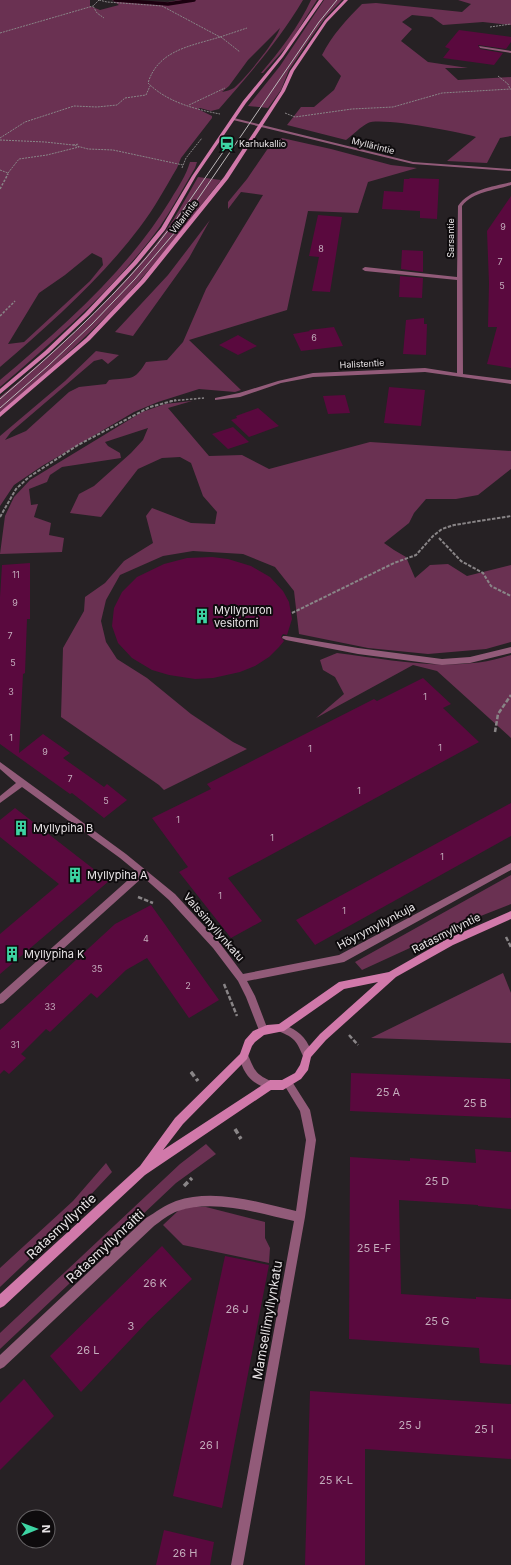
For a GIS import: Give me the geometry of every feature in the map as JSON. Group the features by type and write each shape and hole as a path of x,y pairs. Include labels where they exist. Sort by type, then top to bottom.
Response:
{"main road":[{"name":"Viilarintie","path":"0,392 47,352 87,314 135,263 163,229 194,176 257,85 282,56 320,0"},
{"name":"Viilarintie","path":"0,415 88,339 142,281 226,178 284,91 292,71 326,21 346,0"},
{"name":"Ratasmyllyntie","path":"0,1302 141,1171 270,1085 288,1083 302,1072 307,1055 323,1037 392,974 450,942 511,915"},
{"name":"Ratasmyllyntie","path":"141,1171 179,1121 244,1056 246,1045 249,1040 263,1030 281,1028 342,985 392,974"}],"street":[{"path":"480,47 511,52"},
{"name":"Myllärintie","path":"234,119 413,163 511,170"},
{"name":"Sarsantie","path":"460,374 460,206 466,198 511,183"},
{"path":"365,269 459,279"},
{"name":"Halistentie","path":"216,399 240,395 280,382 313,375 425,370 511,382"},
{"path":"286,638 358,651 442,662 470,660 511,650"},
{"name":"Valssimyllynkatu","path":"0,765 22,783 143,872 172,897 216,945 241,978 250,996 263,1030"},
{"path":"0,800 22,783"},
{"name":"Höyrymyllynkuja","path":"241,978 341,958 511,866"},
{"path":"0,1000 143,872"},
{"path":"281,1028 297,1035 304,1044 307,1055"},
{"path":"244,1056 247,1068 254,1077 270,1085"},
{"name":"Mamsellimyllynkatu","path":"237,1565 300,1217 311,1140 305,1110 288,1083"},
{"name":"Ratasmyllynraitti","path":"0,1363 150,1222 176,1206 201,1202 229,1203 300,1217"}],"path":[{"path":"0,33 93,6 99,0 162,6 220,37 240,52"},
{"path":"93,6 97,13 104,18"},
{"path":"490,26 511,24"},
{"path":"220,114 166,97 150,86 148,83 149,75 156,64 183,48 247,28"},
{"path":"282,111 295,117 316,116 352,109 393,107 442,93 510,89 508,84 498,76"},
{"path":"0,139 25,122 74,106 97,107 116,105 125,98 146,95 150,86"},
{"path":"189,105 225,88"},
{"path":"181,170 186,158 195,145 204,136"},
{"path":"0,139 73,145 128,153 183,165"},
{"path":"73,145 79,144"},
{"path":"0,189 8,173 19,159 53,154 80,147"},
{"path":"0,170 8,173"},
{"path":"0,316 15,301"},
{"path":"0,517 6,503 16,489 30,477 78,445 108,428 150,407 173,400 216,399"},
{"path":"292,613 394,563 416,555 433,536 442,529 454,525 511,516"},
{"path":"439,538 461,561 483,573 491,586 511,596"},
{"path":"495,732 498,714 511,695"},
{"path":"124,889 143,900 155,903"},
{"path":"506,937 511,947"},
{"path":"223,981 237,1016"}],"shaded area":[{"path":"0,0 90,0 90,6 100,10 119,5 112,0 168,2 179,0 303,0 274,43 253,70 219,109 211,111 200,108 198,109 212,116 212,118 181,158 177,168 155,206 125,246 74,301 0,367","holes":["280,28 273,42 245,77 234,88 222,92 229,86 248,60","92,253 102,258 103,265 90,281 24,342 8,344 39,293 65,275"]},
{"path":"311,0 317,0 289,44 263,73 261,73 289,38"},
{"path":"324,0 342,0 325,18 312,36 289,70 281,90 268,108 248,106 280,66"},
{"path":"458,0 511,0 511,25 483,22 443,25 432,17 412,15 402,22 412,29 401,41 428,62 468,68 445,68 458,80 511,77 511,136 500,138 487,163 447,161 476,137 454,132 404,123 376,122 368,123 346,140 287,125 301,107 314,107 334,90 341,76 322,55 345,21 362,4 376,3 462,12 471,4"},
{"path":"282,138 391,165 417,168 368,182 358,213 308,211 287,310 189,340 241,390 235,392 199,389 158,402 134,412 42,466 14,485 0,506 0,436 65,381 96,351 119,355 108,364 102,359 94,361 11,432 5,440 26,431 69,392 79,387 106,384 109,380 135,376 146,362 167,360 183,342 206,289 263,195 241,192 228,209 228,202 247,179 273,141"},
{"path":"190,162 197,162 195,168 164,221 142,250 84,312 0,387 0,380 93,296 135,250 171,199 184,177"},
{"path":"198,177 221,180 157,260 116,306 45,374 0,412 0,397 66,340 108,299 147,255 169,226"},
{"path":"210,220 189,258 133,336 115,332 168,275"},
{"path":"192,401 168,408 209,456 242,455 269,469 370,442 511,451 511,469 478,495 456,499 426,499 414,513 409,523 384,543 406,557 415,578 430,565 448,564 467,576 511,565 511,642 486,649 428,654 368,648 299,634 294,591 275,567 243,554 193,551 163,556 120,575 106,600 101,621 106,642 117,659 147,678 191,714 233,742 247,749 164,790 61,717 63,648 84,611 85,597 105,583 124,561 153,543 146,516 152,508 191,523 215,524 217,512 203,496 191,463 180,457 162,458 138,469 101,517 70,513 79,494 94,486 131,453 143,440 148,428 105,442 108,446 120,453 121,458 62,467 50,475 47,482 29,489 31,505 38,504 34,517 51,523 49,535 64,538 62,552 0,554 5,516 14,497 30,480 142,412 165,404"},
{"path":"337,653 402,662 446,665 490,661 511,655 511,738 437,671 413,665 316,718 344,694 335,677 323,670 320,660"},
{"path":"511,875 511,904 473,919 362,970 355,962"},
{"path":"503,973 511,993 511,1043 371,1038"},
{"path":"206,1144 216,1154 176,1183 0,1349 0,1333 180,1164"},
{"path":"106,1163 112,1172 40,1249 0,1287 0,1268 73,1201"},
{"path":"191,1207 206,1207 265,1222 265,1238 270,1248 269,1263 183,1245 163,1225 179,1210"}],"building":[{"path":"459,30 511,37 511,42 506,49 478,45 480,49 503,53 494,65 443,58 450,49 445,47"},
{"path":"409,178 439,179 437,219 420,218 420,211 382,209 384,191 403,192 404,179 410,179"},
{"path":"511,196 511,368 487,364 497,327 488,327 489,283 487,231"},
{"path":"318,215 342,217 330,292 312,291 319,257 309,256"},
{"path":"402,250 423,251 423,272 401,269"},
{"path":"400,276 423,278 422,298 399,297"},
{"path":"424,318 424,324 427,324 426,355 403,354 406,320"},
{"path":"334,327 343,346 301,351 293,334 310,331 309,330"},
{"path":"238,335 257,346 238,355 219,345"},
{"path":"389,387 425,390 421,426 384,423"},
{"path":"345,395 350,413 328,414 323,396"},
{"path":"258,408 279,426 249,437 231,420 237,418 236,416"},
{"path":"233,427 249,442 228,449 212,434"},
{"name":"Myllypuron vesitorni","path":"212,557 228,559 251,566 270,577 283,591 289,602 292,619 287,635 283,634 281,637 284,641 269,657 255,666 240,672 213,678 195,679 169,675 152,670 132,658 118,643 112,626 114,608 122,592 137,577 164,564 187,558"},
{"path":"30,563 30,619 27,619 25,673 23,674 19,753 43,734 70,753 63,758 104,787 107,784 127,800 104,818 72,793 70,794 0,744 0,597 2,565"},
{"path":"423,678 451,704 443,708 479,742 228,878 262,921 231,938 179,872 188,867 152,818 211,789 207,784 374,699 377,701"},
{"path":"511,803 511,836 315,945 296,920"},
{"path":"15,808 109,881 0,974 0,934 59,884 0,837 0,820"},
{"path":"151,905 219,1000 189,1018 147,958 126,970 97,998 91,993 50,1032 46,1029 21,1054 26,1058 9,1074 4,1070 0,1074 0,1030 115,924"},
{"path":"351,1073 510,1079 511,1118 350,1111"},
{"path":"475,1149 511,1152 511,1209 478,1205 399,1200 401,1294 476,1299 476,1297 511,1299 511,1365 480,1363 479,1348 349,1339 350,1157 410,1161 410,1158 476,1163"},
{"path":"162,1246 192,1279 148,1321 81,1392 50,1356"},
{"path":"225,1256 269,1265 222,1508 173,1496"},
{"path":"24,1379 54,1416 0,1470 0,1403"},
{"path":"310,1391 511,1404 511,1459 365,1449 365,1565 305,1565"},
{"path":"164,1530 214,1542 210,1565 156,1565"}],"waterway":[{"path":"115,0 168,4 194,0"}],"tram line":[{"path":"0,408 48,366 92,324 135,279 176,231 319,22 337,0"},
{"path":"0,399 76,331 129,277 168,231 228,145"}],"place":[{"name":"Karhukallio","path":"227,144"},
{"name":"Myllypuron vesitorni","path":"202,616"},
{"name":"Myllypiha B","path":"21,828"},
{"name":"Myllypiha A","path":"75,875"},
{"name":"Myllypiha K","path":"12,954"}]}
